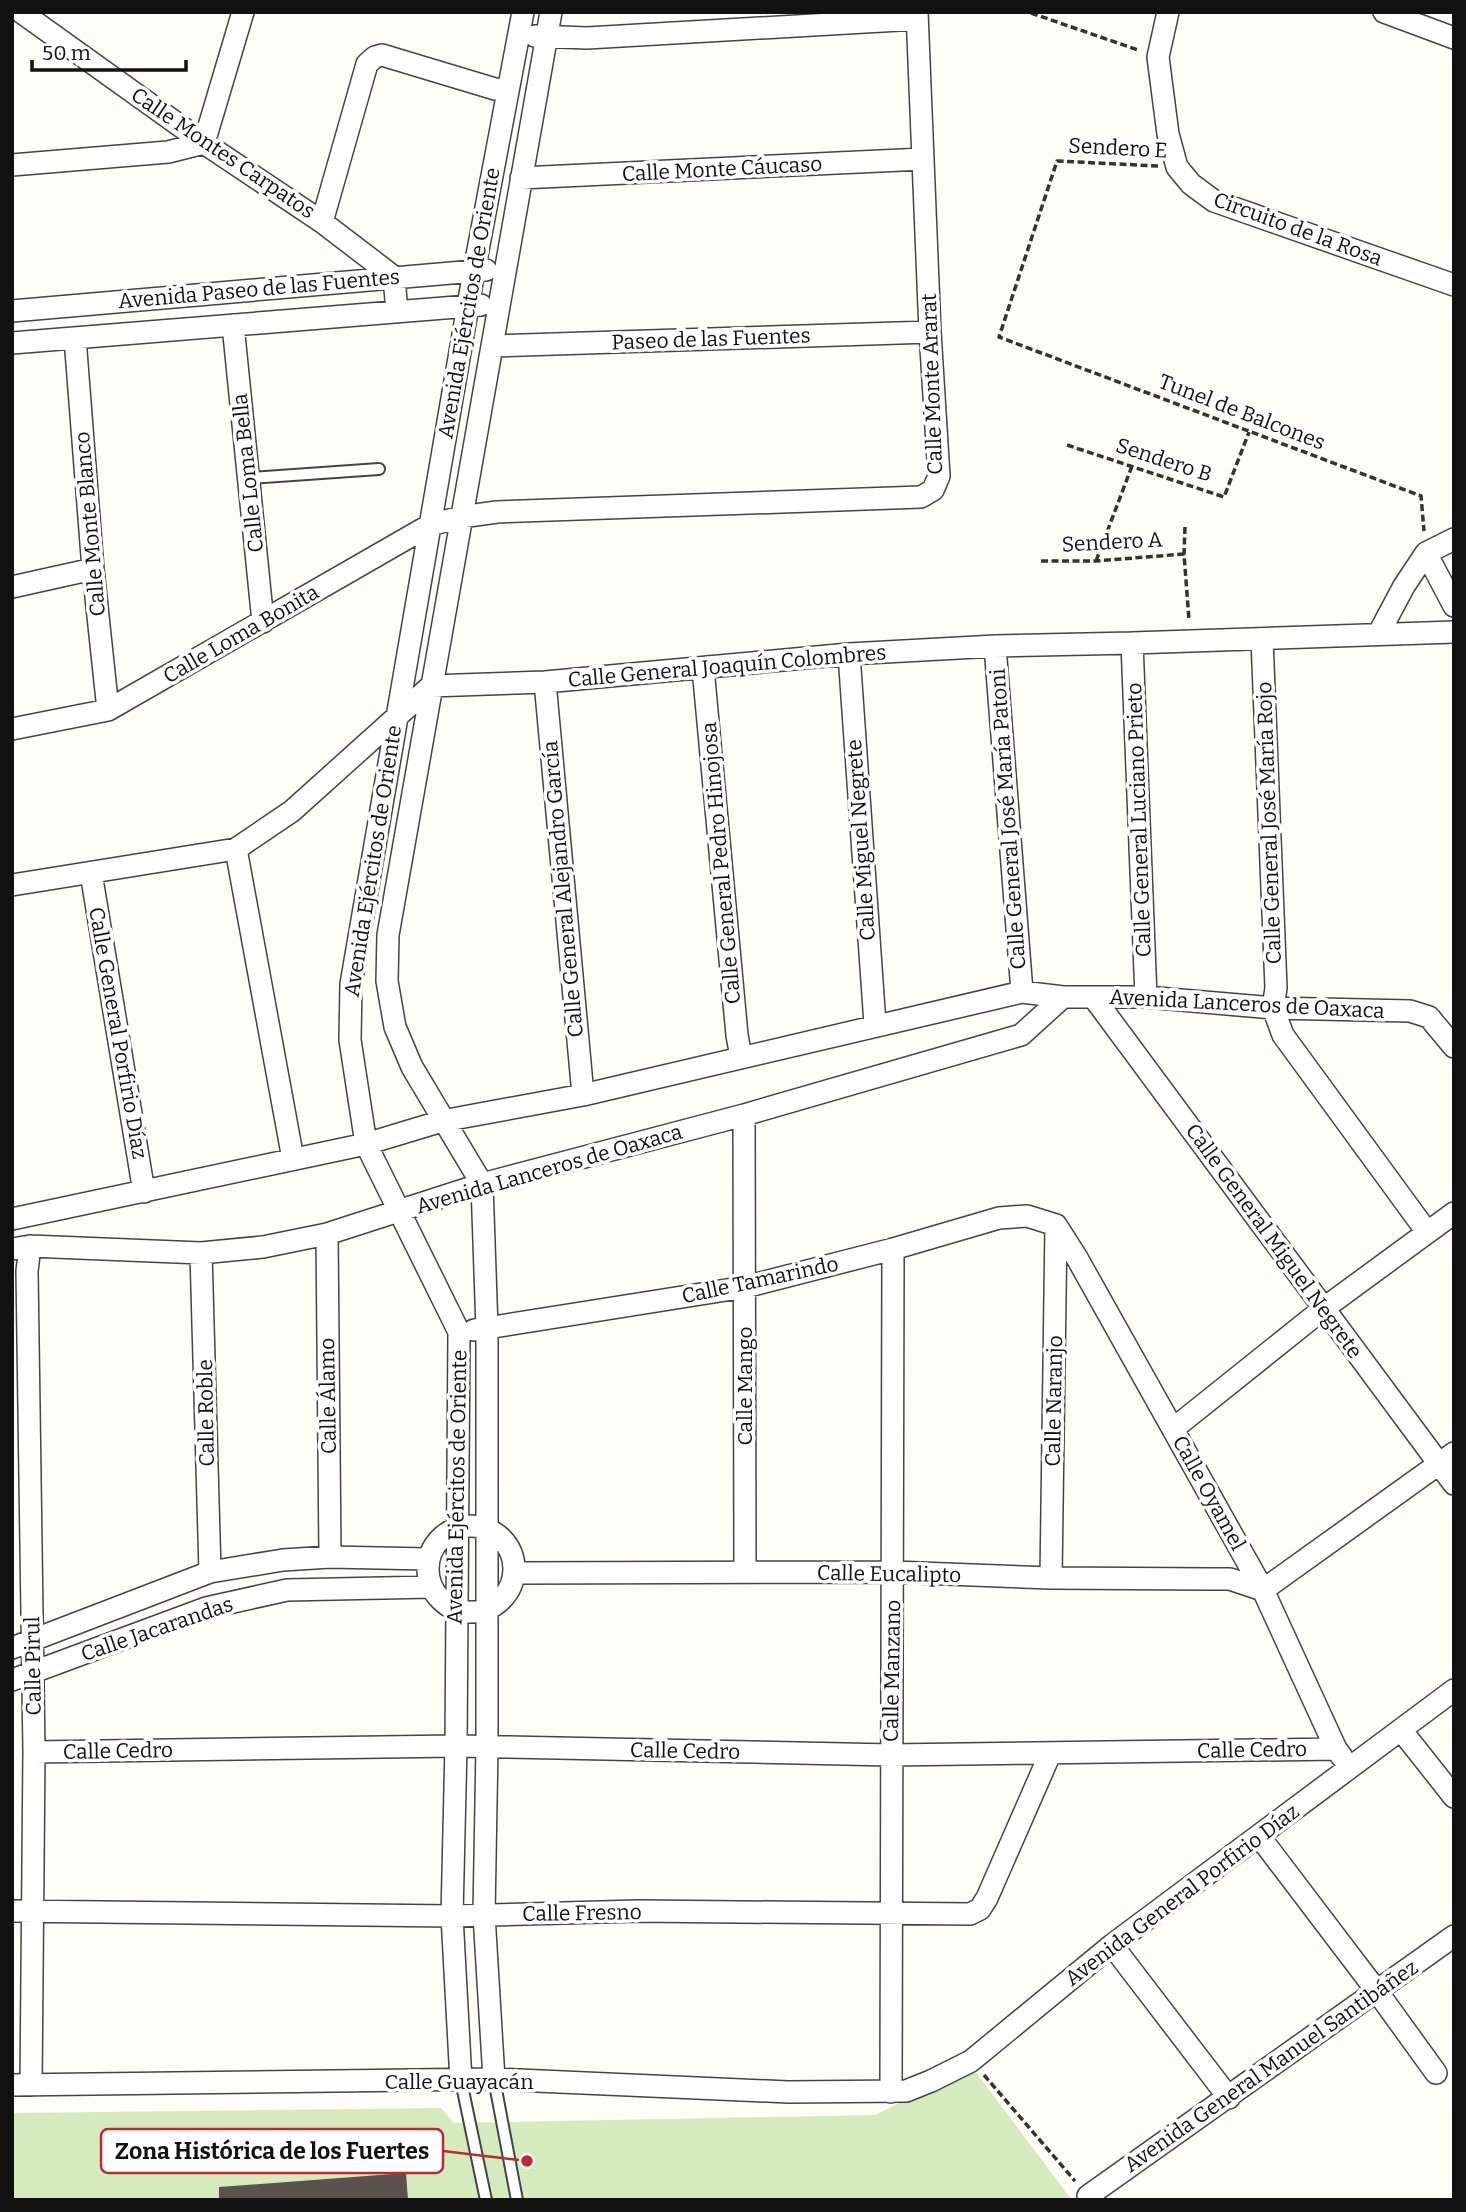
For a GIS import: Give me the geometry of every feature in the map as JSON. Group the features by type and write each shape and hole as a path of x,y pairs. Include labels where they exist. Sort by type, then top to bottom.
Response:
{"street":[{"path":"12,165 169,152 204,143 243,12"},
{"name":"Avenida Ejércitos de Oriente","path":"461,2081 452,1916 459,1332 366,1144 350,1040 351,984 474,271 523,12"},
{"name":"Avenida Ejércitos de Oriente","path":"494,2079 484,1915 487,1747 487,1329 481,1184 412,1067 395,1027 387,981 388,934 551,12"},
{"name":"Circuito de la Rosa","path":"1168,12 1158,57 1168,134 1177,167 1191,184 1214,201 1454,285"},
{"path":"1384,12 1454,38"},
{"name":"Calle Montes Carpatos","path":"19,15 322,222 394,276"},
{"path":"519,35 547,38 917,16"},
{"name":"Calle Monte Ararat","path":"461,517 497,512 921,497 933,490 939,476 930,332 917,16"},
{"path":"322,222 367,64 374,57 382,55 495,89 508,90"},
{"name":"Calle Monte Cáucaso","path":"521,178 923,159"},
{"name":"Avenida Paseo de las Fuentes","path":"12,311 394,276 505,269"},
{"path":"394,276 397,312"},
{"name":"Avenida Paseo de las Fuentes","path":"12,343 499,304"},
{"name":"Calle Loma Bella","path":"233,325 263,622"},
{"name":"Paseo de las Fuentes","path":"492,345 930,332"},
{"name":"Calle Monte Blanco","path":"75,338 93,569 108,710"},
{"name":"Calle Loma Bonita","path":"12,729 108,710 430,525 461,517"},
{"path":"1379,633 1404,586 1426,553 1454,539"},
{"path":"1426,553 1454,606"},
{"path":"12,587 93,569"},
{"name":"Calle General Joaquín Colombres","path":"431,686 545,682 849,654 995,646 1454,632"},
{"name":"Calle General José María Rojo","path":"1262,639 1276,988 1273,1008"},
{"name":"Calle General Luciano Prieto","path":"1132,643 1146,997"},
{"name":"Calle General José María Patoni","path":"995,646 1022,992"},
{"name":"Calle Miguel Negrete","path":"849,654 875,1024"},
{"name":"Calle General Pedro Hinojosa","path":"703,668 741,1057"},
{"name":"Calle General Alejandro García","path":"545,682 583,1095"},
{"path":"12,885 236,849 292,811 431,686"},
{"path":"236,849 293,1159"},
{"name":"Calle General Porfirio Díaz","path":"91,873 144,1192"},
{"name":"Avenida Lanceros de Oaxaca","path":"12,1219 366,1144 442,1121 583,1095 875,1024 1022,992 1063,997 1146,997 1273,1008 1410,1011 1429,1017 1454,1047"},
{"name":"Avenida Lanceros de Oaxaca","path":"21,1248 201,1253 263,1247 327,1234 481,1184 744,1115 1021,1035 1063,997"},
{"name":"Calle General Miguel Negrete","path":"1094,998 1323,1309 1447,1459 1454,1484"},
{"path":"1273,1008 1283,1035 1427,1232"},
{"name":"Calle Mango","path":"744,1115 745,1573"},
{"path":"1173,1429 1323,1309 1454,1213"},
{"name":"Calle Tamarindo","path":"459,1332 745,1287 893,1250 999,1218 1027,1216 1056,1225"},
{"name":"Calle Oyamel","path":"1056,1225 1262,1590 1336,1749 1349,1768"},
{"name":"Calle Naranjo","path":"1051,1578 1056,1225"},
{"name":"Calle Álamo","path":"327,1234 330,1558"},
{"name":"Calle Pirul","path":"21,1248 27,1271 22,1677 34,1752 22,1912 22,2085"},
{"name":"Calle Manzano","path":"893,1250 891,1915 899,2091"},
{"name":"Calle Roble","path":"201,1253 210,1572"},
{"path":"1262,1590 1447,1459"},
{"path":"476,1525 486,1528 496,1533 510,1551 514,1573 512,1582 502,1598 486,1609 471,1612 456,1610 441,1601 431,1587 428,1559 439,1539 456,1528 476,1525"},
{"name":"Calle Jacarandas","path":"22,1645 210,1572 283,1560 428,1559"},
{"path":"283,1560 286,1590"},
{"name":"Calle Eucalipto","path":"514,1573 894,1572 1051,1578 1230,1579 1262,1590"},
{"name":"Calle Jacarandas","path":"22,1677 206,1608 286,1590 431,1587"},
{"name":"Avenida General Porfirio Díaz","path":"899,2091 931,2081 971,2060 1112,1945 1454,1690"},
{"path":"1401,1730 1454,1797"},
{"name":"Calle Cedro","path":"34,1752 456,1746 891,1755 1336,1749"},
{"name":"Calle Fresno","path":"22,1912 452,1916 638,1911 970,1914 980,1909 987,1898 1050,1754"},
{"path":"1259,1836 1436,2073"},
{"name":"Avenida General Manuel Santibáñez","path":"1088,2196 1454,1936"},
{"path":"1112,1945 1229,2098"},
{"name":"Calle Guayacán","path":"22,2085 494,2079 788,2092 899,2091"}],"lane":[{"path":"248,478 379,469"},
{"name":"Avenida Ejércitos de Oriente","path":"494,2079 517,2200"},
{"name":"Avenida Ejércitos de Oriente","path":"461,2081 486,2200"}],"path":[{"path":"1031,13 1158,57"},
{"name":"Sendero E","path":"999,337 1057,161 1177,167"},
{"name":"Tunel de Balcones","path":"999,337 1421,496 1426,553"},
{"name":"Sendero B","path":"1067,445 1224,497 1249,431"},
{"path":"1097,561 1132,466"},
{"path":"1185,527 1184,554 1190,641"},
{"name":"Sendero A","path":"1041,561 1097,561 1184,554"},
{"path":"971,2060 1088,2196"}],"green space":[{"path":"972,2067 1072,2200 12,2200 12,2113 441,2108 454,2123 875,2115"}],"building":[{"path":"406,2173 408,2200 219,2200 219,2187"}],"place":[{"name":"Zona Histórica de los Fuertes","path":"527,2161"}]}
